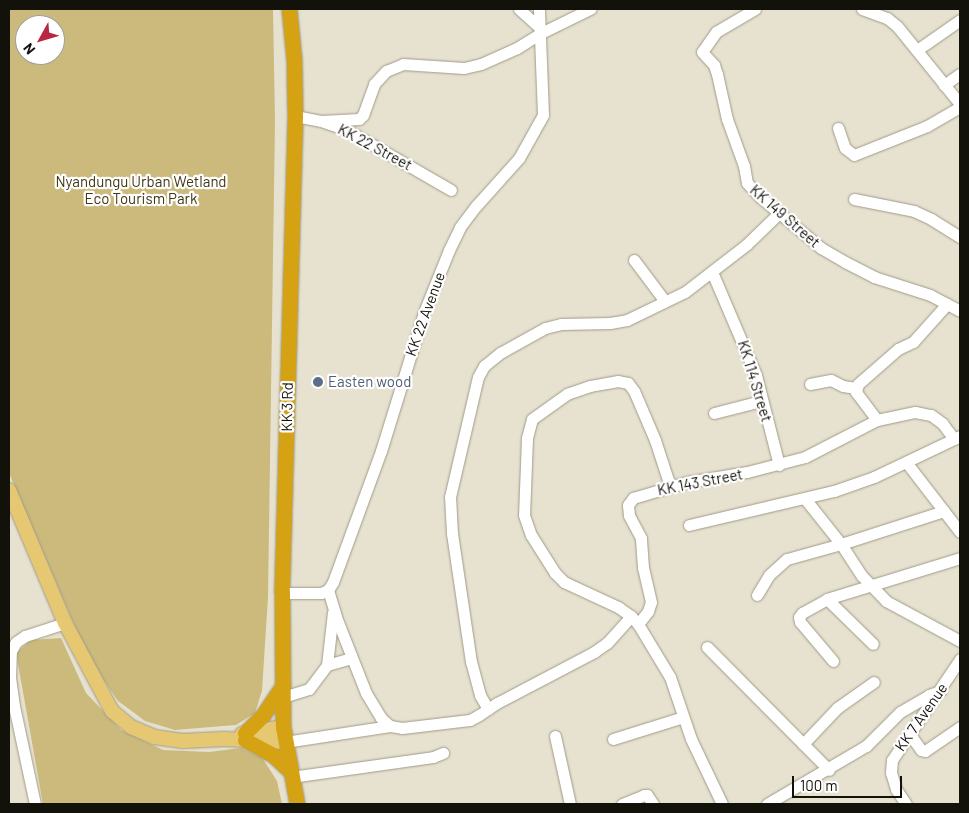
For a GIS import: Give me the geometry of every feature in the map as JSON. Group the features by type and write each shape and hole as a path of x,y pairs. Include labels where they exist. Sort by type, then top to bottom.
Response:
{"highway":[{"name":"KK 3 Rd","path":"289,9 294,60 295,116 282,593 284,734 297,804"},
{"path":"283,691 245,736 273,755 291,775"}],"main road":[{"path":"9,490 64,623 112,711 131,727 154,737 183,741 284,734"}],"street":[{"path":"519,9 540,31"},
{"name":"KK 22 Avenue","path":"328,590 333,582 361,510 424,312 449,250 460,227 519,158 543,115 539,9"},
{"path":"321,121 358,119 363,115 379,77 403,64 464,68 511,51 540,31 590,9"},
{"name":"KK 149 Street","path":"755,9 716,32 702,52 714,65 726,119 744,166 747,182 760,197 821,248 859,270 930,295 960,311"},
{"path":"838,128 844,148 854,155 928,126 960,106 897,26 887,18 862,9"},
{"path":"917,50 960,20"},
{"path":"944,84 960,74"},
{"name":"KK 22 Street","path":"295,116 321,121 355,134 452,190"},
{"path":"854,199 914,211 932,219 960,237"},
{"path":"488,709 480,695 471,662 452,534 450,497 478,378 484,366 500,353 545,328 561,324 610,323 627,320 664,300 685,292 746,244 779,212"},
{"path":"634,260 664,300"},
{"name":"KK 114 Street","path":"712,272 756,375 779,465"},
{"path":"877,420 856,392 858,384 898,349 913,342 947,304"},
{"path":"670,486 656,440 634,391 628,383 618,380 590,386 567,394 532,419 527,438 524,515 531,535 554,573 564,582 594,595 635,620 670,677 683,718 703,767 722,804"},
{"path":"810,384 831,380 842,386 856,388"},
{"path":"714,413 761,400"},
{"name":"KK 143 Street","path":"635,620 648,610 651,602 643,568 641,538 628,515 628,505 634,498 670,486 779,465 805,457 833,445 877,420 914,412 931,415 957,437"},
{"path":"689,525 806,500 874,477 957,437"},
{"path":"906,462 960,532"},
{"path":"806,500 841,544 871,587 886,601 960,641"},
{"path":"757,595 770,576 787,559 944,511"},
{"path":"832,661 800,622 799,617 827,600 960,558"},
{"path":"282,593 310,595 328,590 351,658 366,693 382,718 390,726"},
{"path":"827,600 873,644"},
{"path":"283,691 309,689 327,665 333,608"},
{"path":"284,734 390,726 415,728 470,720 565,666 594,652 635,620"},
{"path":"35,804 14,706 10,678 11,651 16,642 24,636 64,623"},
{"path":"707,647 828,770"},
{"path":"327,665 351,658"},
{"name":"KK 7 Avenue","path":"906,804 896,789 891,773 892,760 896,751 958,665"},
{"path":"803,744 837,708 874,682"},
{"path":"767,804 866,746 900,712 929,695 940,691"},
{"path":"613,739 683,718"},
{"path":"909,734 921,750 925,751 960,727"},
{"path":"555,736 570,804"},
{"path":"291,775 433,757 443,753"},
{"path":"622,804 644,795 647,795 653,804"}],"green space":[{"name":"Nyandungu Urban Wetland Eco Tourism Park","path":"9,9 273,9 275,122 268,597 262,691 255,713 236,725 175,730 145,721 118,701 88,657 9,473"},
{"path":"61,638 86,693 121,730 163,750 209,752 241,748 263,759 277,781 282,804 43,804 16,653 31,640"}],"place":[{"name":"Easten wood","path":"318,382"}]}
